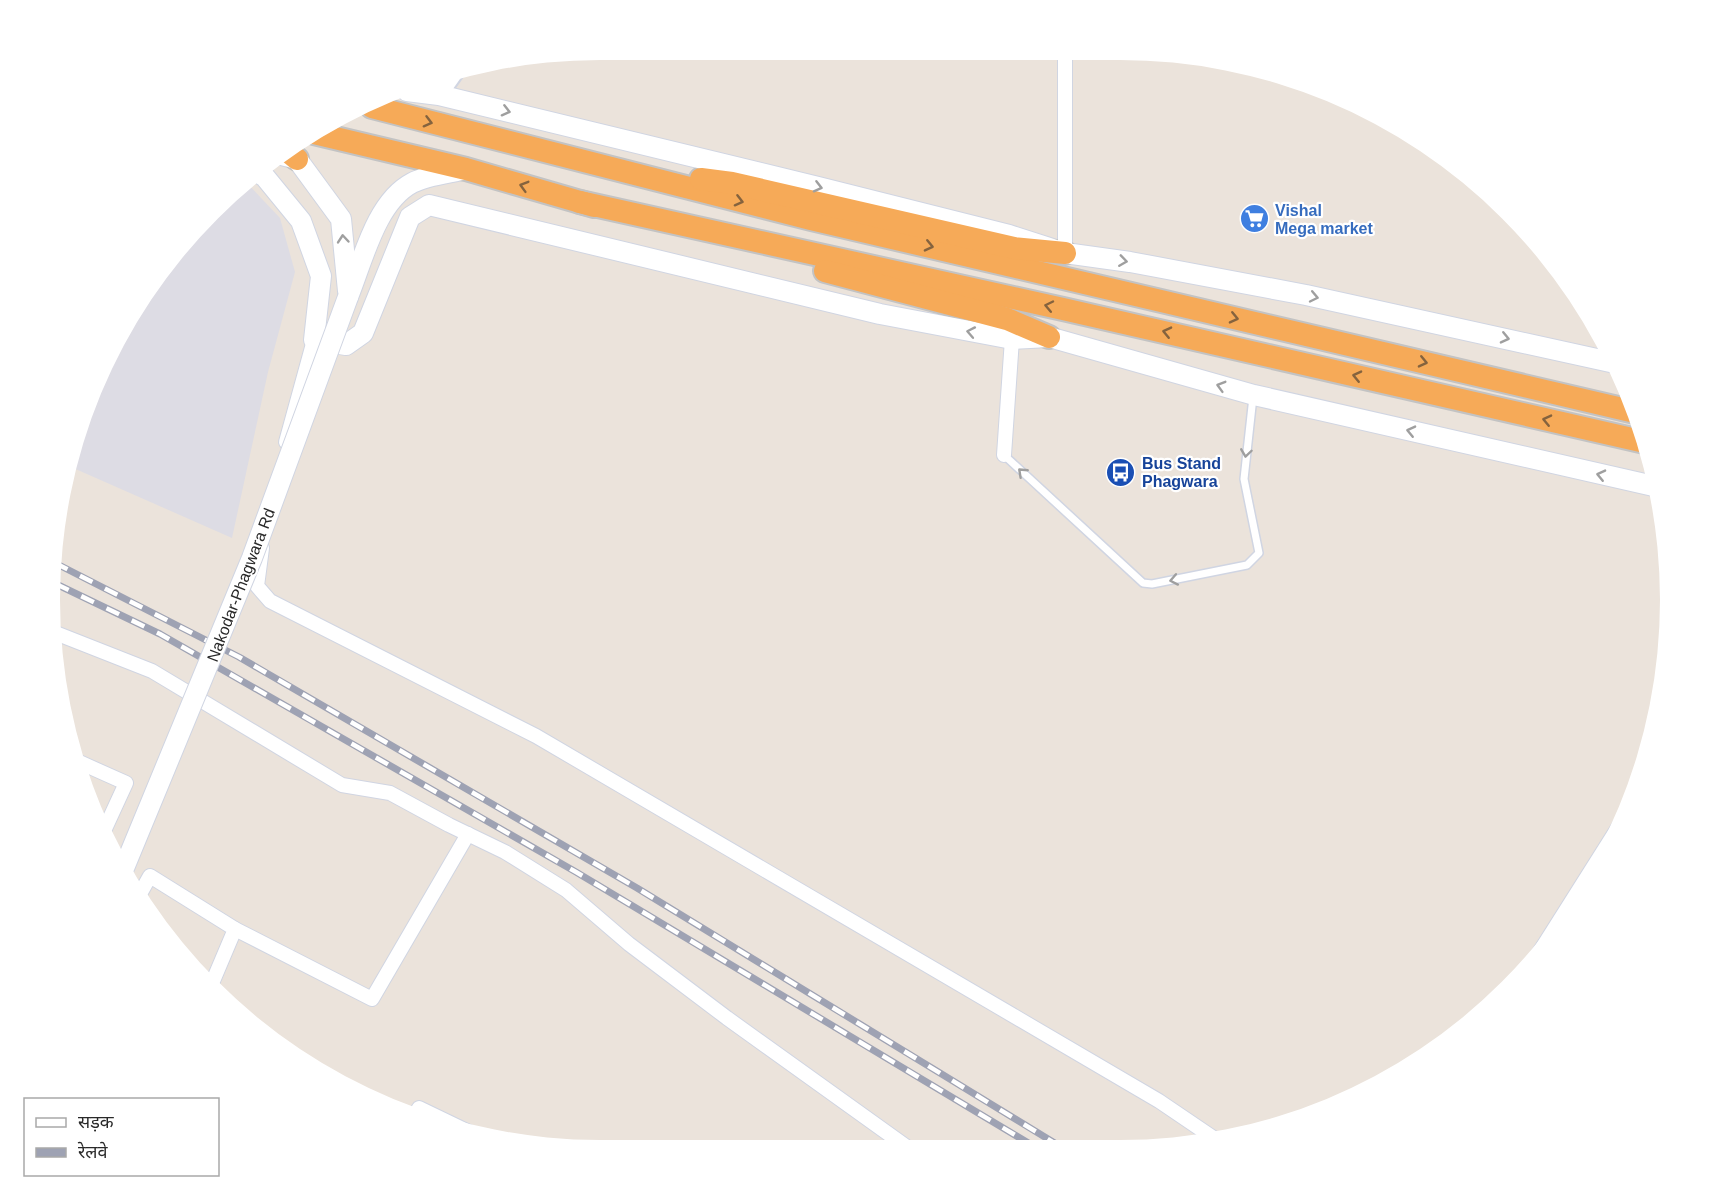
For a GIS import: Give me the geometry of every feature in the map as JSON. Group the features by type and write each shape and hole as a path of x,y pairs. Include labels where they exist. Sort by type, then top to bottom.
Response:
{"highway":[{"path":"377,108 602,167 1625,410"},
{"path":"324,135 466,169 580,202 672,233 1007,320 1049,337"},
{"path":"602,167 732,183 1014,248 1065,253"},
{"path":"580,202 1635,440"}],"main road":[{"path":"417,92 439,95 852,195 1009,235 1065,253 1130,262 1306,295 1604,361"},
{"path":"290,158 341,219 348,297"},
{"name":"Nakodar-Phagwara Rd","path":"127,860 252,558 348,297 383,210 394,196 414,182 466,169"},
{"path":"265,177 302,221 321,276 314,340 346,345 363,333 410,218 429,205 880,314 1012,339 1049,337 1254,395 1648,485"}],"street":[{"path":"1065,60 1065,253"},
{"path":"439,95 448,82"},
{"path":"1004,455 1012,339"},
{"path":"314,340 267,512 257,586 270,601 536,736 1159,1101 1206,1133"},
{"path":"61,635 152,671 342,785 390,793 505,852 566,890 629,944 727,1018 897,1140"},
{"path":"86,765 126,783 108,822"},
{"path":"143,888 150,876 236,929 372,999 468,834"},
{"path":"214,978 236,929"}],"lane":[{"path":"1004,455 1143,583 1152,584 1247,565 1259,553 1244,479 1254,395"}],"shaded area":[{"path":"252,188 280,218 295,272 268,372 232,538 76,469 101,393 132,330 151,300 194,244 218,218"}],"railway":[{"path":"61,566 239,657 637,888 1050,1140"},
{"path":"60,586 160,634 576,872 1023,1140"}],"place":[{"name":"Vishal Mega market","path":"1254,219"},
{"name":"Bus Stand Phagwara","path":"1121,472"}]}
